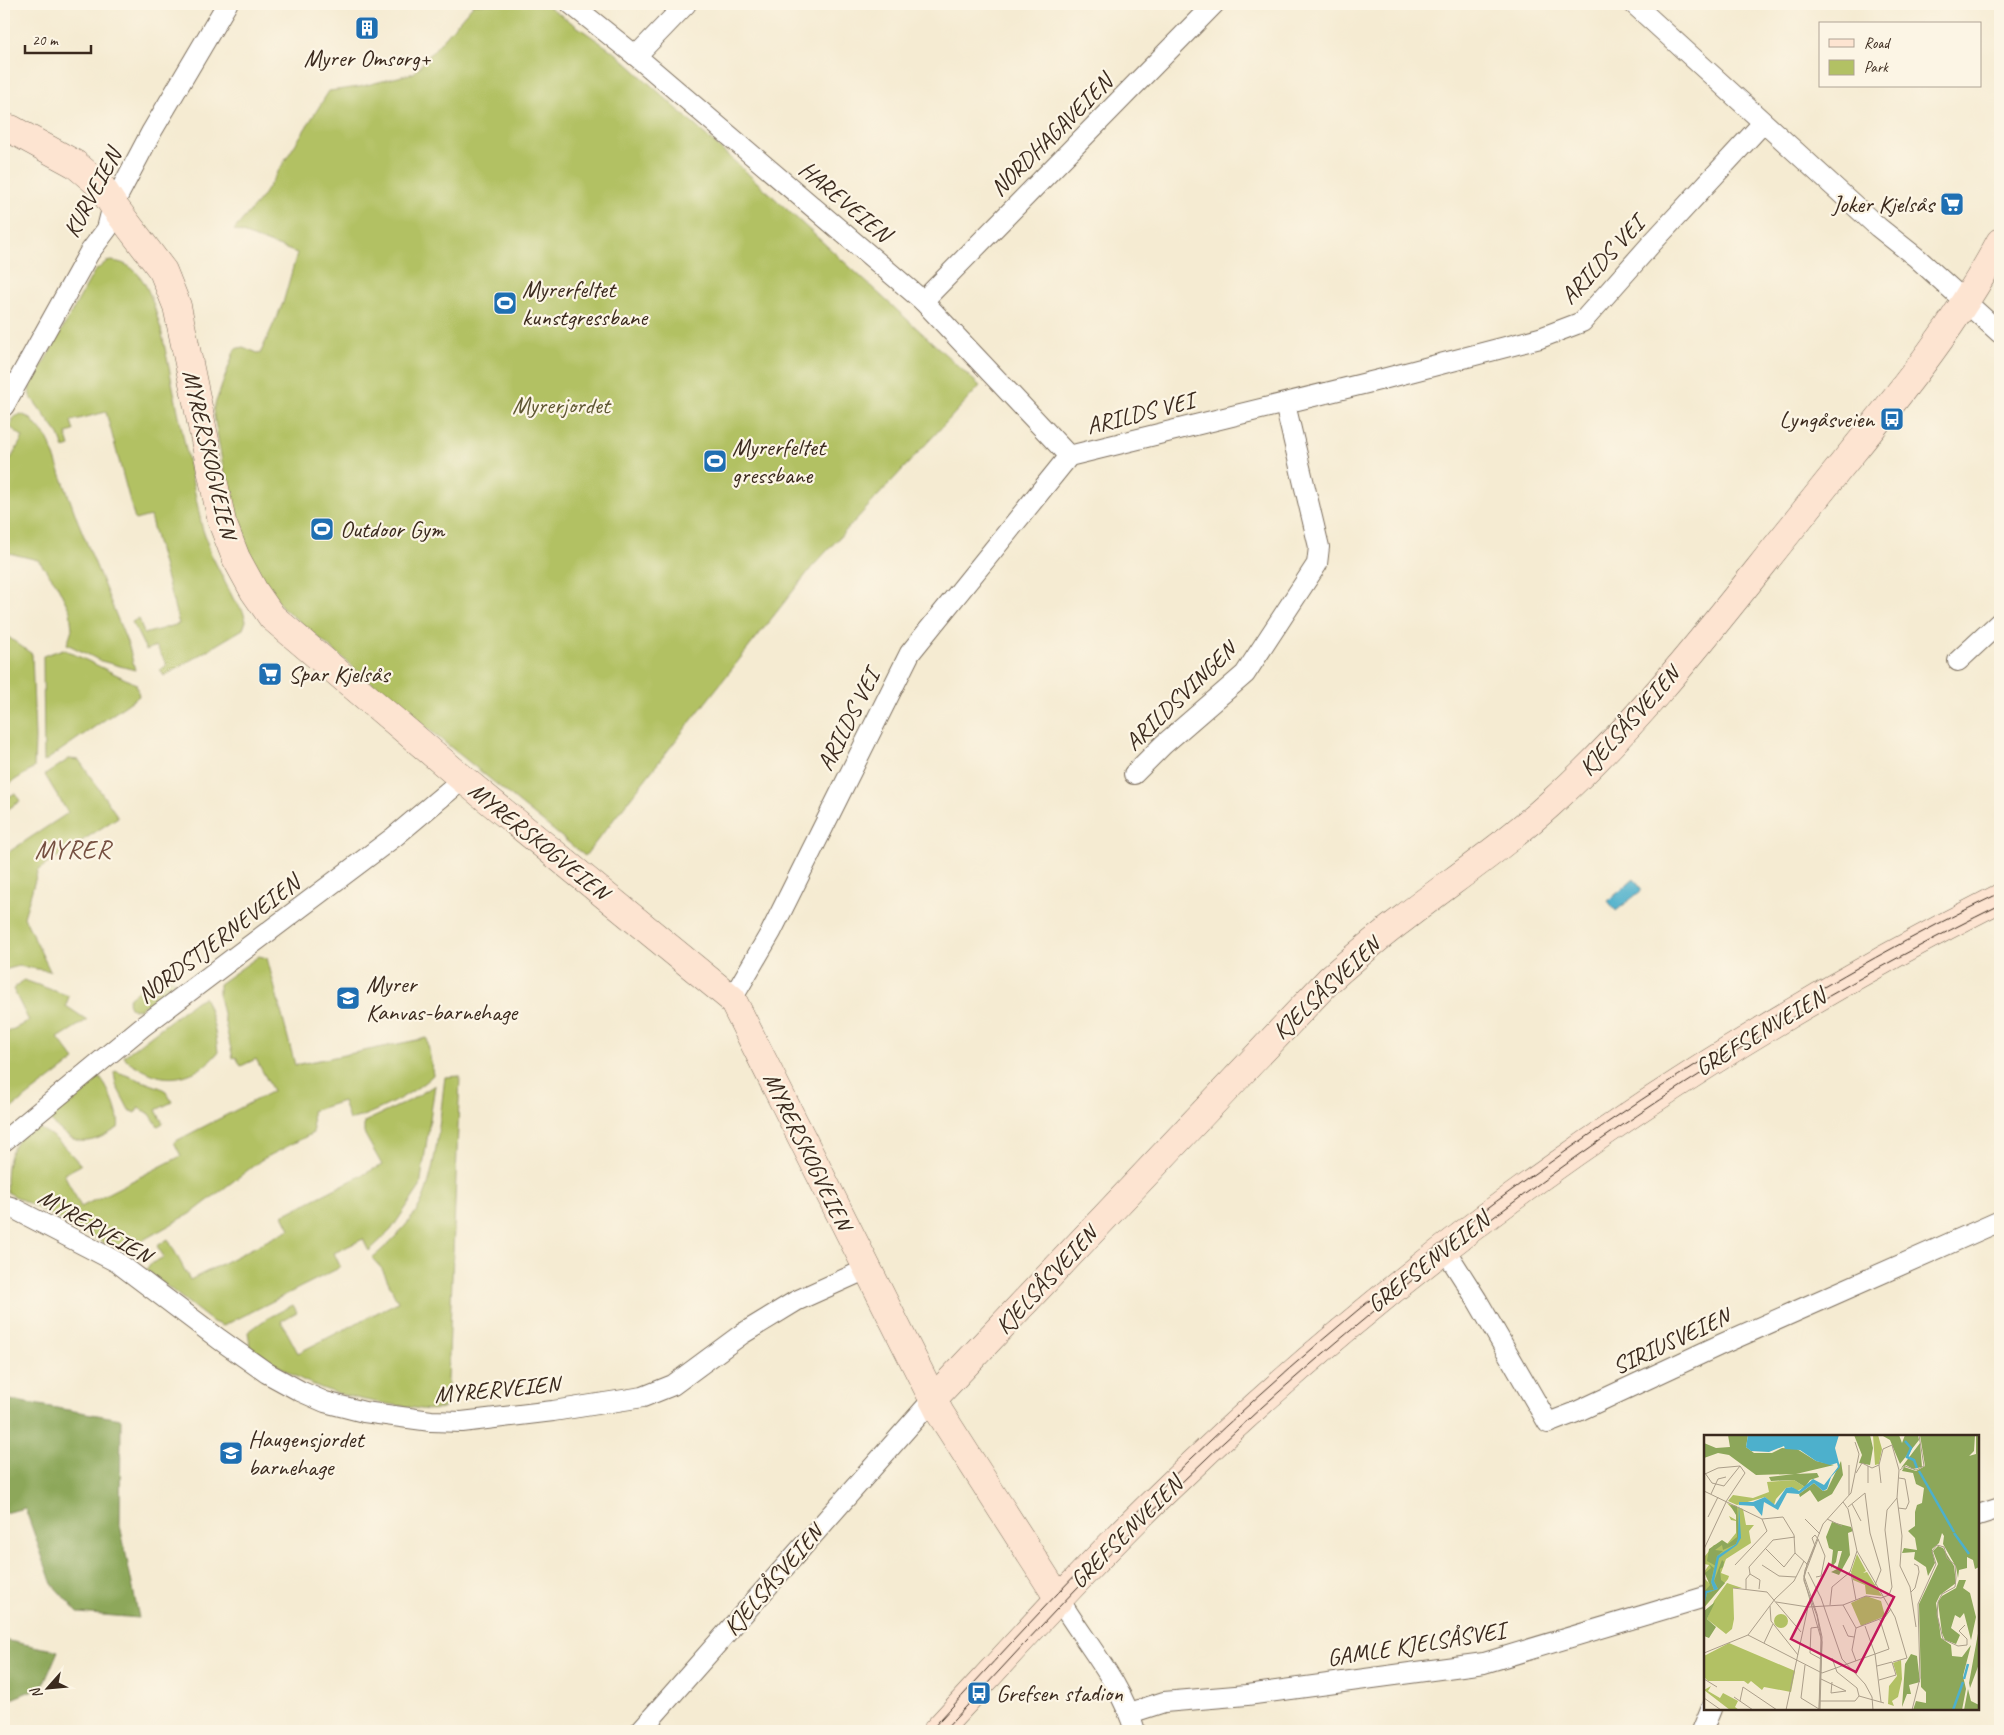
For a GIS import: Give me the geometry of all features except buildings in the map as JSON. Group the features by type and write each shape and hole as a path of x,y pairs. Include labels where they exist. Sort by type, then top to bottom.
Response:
{"street":[{"name":"KURVEIEN","path":"4,406 89,253 107,229 113,206 152,131 227,4"},
{"name":"HAREVEIEN","path":"571,4 636,56 923,301 1069,456"},
{"path":"636,56 686,4"},
{"name":"NORDHAGAVEIEN","path":"923,301 1214,4"},
{"path":"1634,4 1878,227 1917,258 2000,333"},
{"name":"ARILDS VEI","path":"732,999 771,932 910,653 1069,456 1285,404 1532,340 1582,322 1763,123"},
{"name":"MYRERSKOGVEIEN","path":"4,128 11,129 75,164 100,185 113,206 163,271 177,306 222,522 236,558 254,591 272,617 463,779 732,999 933,1399 956,1440 1059,1599"},
{"name":"KJELSÅSVEIEN","path":"640,1731 933,1399 1330,979 1402,919 1530,820 1575,781 1654,696 1875,423 1965,302 2000,242"},
{"name":"ARILDSVINGEN","path":"1134,774 1163,745 1245,674 1317,564 1319,547 1285,404"},
{"path":"1958,661 2000,622"},
{"name":"NORDSTJERNEVEIEN","path":"4,1141 142,1027 394,837 463,779"},
{"name":"GREFSENVEIEN","path":"937,1731 1059,1599 1163,1493 1226,1433 1343,1330 1444,1248 1615,1124 1733,1047 1865,970 2000,898"},
{"name":"MYRERVEIEN","path":"4,1205 117,1262 267,1373 300,1391 325,1402 364,1412 431,1421 462,1422 643,1397 673,1385 742,1334 796,1301 867,1269"},
{"name":"SIRIUSVEIEN","path":"1444,1248 1477,1300 1548,1423 1574,1414 1722,1344 2000,1220"},
{"path":"1979,1515 2000,1508"},
{"name":"GAMLE KJELSÅSVEI","path":"1133,1722 1164,1702 1247,1695 1484,1663 1704,1597"},
{"path":"1059,1599 1118,1690 1133,1722"},
{"path":"1702,1731 1711,1710"}],"green space":[{"name":"Myrerjordet","path":"474,4 545,4 618,55 980,386 812,567 585,856 390,698 282,607 261,577 244,543 229,501 213,410 235,349 243,347 260,354 283,303 297,253 234,230 262,197 329,91 359,87 414,73"},
{"path":"106,262 123,263 140,276 150,296 161,329 202,527 211,554 234,600 243,611 246,621 243,629 164,676 160,670 167,665 156,646 146,650 132,622 139,618 144,634 179,624 150,516 135,520 106,412 71,421 74,431 66,433 70,446 64,448 59,435 30,396 29,389 94,272"},
{"path":"21,414 30,418 48,439 77,519 129,647 135,670 101,661 67,644 72,629 70,611 56,583 38,560 9,553 4,556 4,471 23,437 10,427 14,417"},
{"path":"4,634 32,654 35,738 34,768 4,787"},
{"path":"63,649 136,684 139,696 44,762 43,656"},
{"path":"69,759 79,760 118,817 38,870 24,917 50,971 19,966 4,970 4,855 68,813 45,775"},
{"path":"15,793 20,801 4,812 4,800"},
{"path":"259,956 267,958 295,1065 427,1038 433,1075 405,1096 382,1108 349,1120 343,1101 312,1111 313,1133 261,1160 193,1212 129,1248 118,1249 111,1247 7,1192 8,1162 13,1147 22,1136 35,1127 54,1138 81,1165 64,1174 81,1207 181,1156 174,1142 273,1091 256,1059 241,1066 236,1057 233,1058 219,996 219,984"},
{"path":"163,972 176,982 140,1009 134,1010 130,1007 128,1002 130,997 146,985 152,993 164,984 158,975"},
{"path":"24,980 69,996 66,1006 87,1020 58,1038 75,1060 4,1114 4,1034 29,1021 13,989"},
{"path":"204,997 213,1024 218,1052 206,1064 184,1076 167,1077 150,1073 126,1060 124,1056 196,1001"},
{"path":"115,1071 166,1091 172,1102 156,1110 163,1123 158,1126 150,1114 138,1108 136,1113 129,1110 116,1085"},
{"path":"460,1076 447,1405 439,1409 429,1410 394,1405 336,1393 308,1383 250,1346 248,1332 266,1319 293,1305 297,1312 281,1321 298,1353 398,1302 382,1269 372,1258 408,1223 417,1210 429,1182 433,1165 445,1077"},
{"path":"99,1077 113,1101 118,1116 118,1128 97,1139 80,1141 73,1139 48,1118 48,1113 92,1080"},
{"path":"435,1085 420,1187 391,1230 369,1251 363,1239 334,1253 340,1266 337,1269 223,1326 213,1322 146,1270 150,1264 164,1257 157,1246 168,1239 190,1280 290,1229 283,1215 382,1165 364,1133 364,1122 409,1101"},
{"path":"4,1399 121,1419 120,1525 139,1618 78,1613 52,1584 25,1508 4,1513"},
{"path":"4,1640 58,1651 43,1686 4,1702"}],"water":[{"path":"1634,879 1642,890 1616,911 1608,901"}],"tram line":[{"path":"930,1731 1092,1558 1192,1458 1323,1339 1461,1228 1532,1175 1604,1125 1753,1029 1875,958 1937,924 2000,893"},
{"path":"944,1731 1099,1565 1179,1484 1262,1407 1434,1263 1614,1131 1708,1069 1803,1011 1900,956 2000,905"}],"place":[{"name":"Myrer Omsorg+","path":"367,28"},
{"name":"Joker Kjelsås","path":"1952,204"},
{"name":"Myrerfeltet kunstgressbane","path":"505,303"},
{"name":"Lyngåsveien","path":"1892,419"},
{"name":"Myrerfeltet gressbane","path":"715,461"},
{"name":"Outdoor Gym","path":"322,529"},
{"name":"Spar Kjelsås","path":"270,674"},
{"name":"Myrer Kanvas-barnehage","path":"348,998"},
{"name":"Haugensjordet barnehage","path":"231,1453"},
{"name":"Grefsen stadion","path":"979,1693"}],"district":[{"name":"MYRER","path":"73,849"}]}
